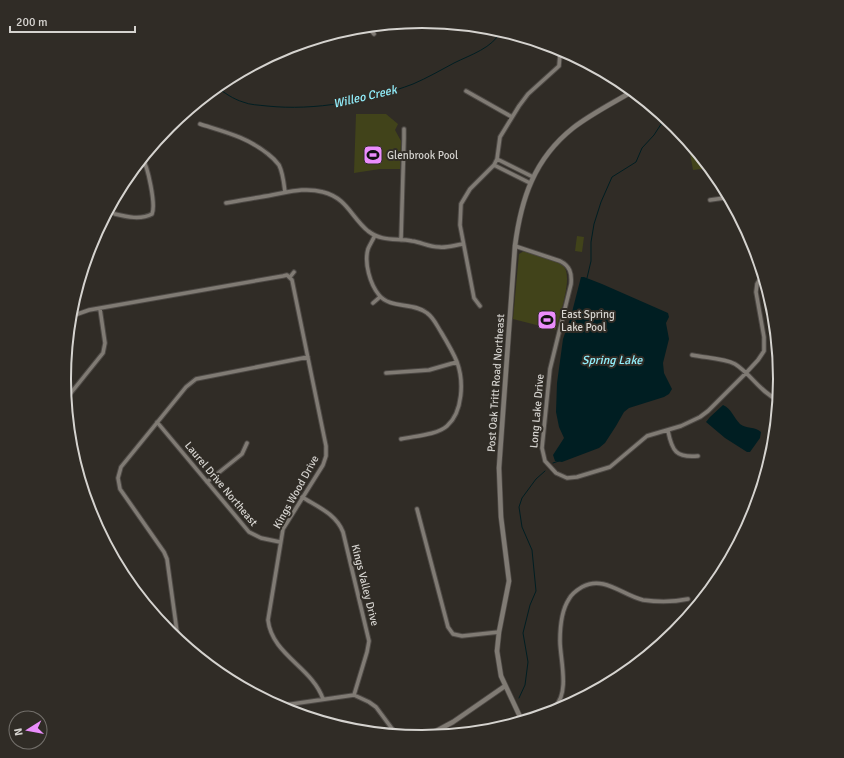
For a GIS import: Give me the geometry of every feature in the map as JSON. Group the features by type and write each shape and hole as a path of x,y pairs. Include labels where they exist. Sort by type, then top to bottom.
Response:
{"street":[{"path":"480,306 474,298 463,244 460,225 461,204 470,189 494,165 497,159 499,140 518,106 528,94 559,66 560,57"},
{"path":"466,90 512,117"},
{"name":"Post Oak Tritt Road Northeast","path":"520,716 505,686 497,658 499,632 509,581 501,517 499,467 515,246 519,215 530,183 548,154 568,132 594,114 627,94"},
{"path":"200,124 249,141 262,150 279,165 285,192"},
{"path":"401,240 404,130"},
{"path":"497,159 533,177"},
{"path":"115,214 137,217 154,215 148,170 145,164"},
{"path":"494,165 530,183"},
{"path":"226,203 285,192 306,189 314,190 332,195 347,206 365,228 375,235 386,239 412,241 439,248 463,244"},
{"path":"710,200 723,198"},
{"path":"375,235 368,250 367,261 372,284 380,297 391,302 415,306 426,312 434,320 457,362 460,378 457,413 452,421 446,427 438,431 401,439"},
{"name":"Long Lake Drive","path":"515,246 566,264 569,267 572,277 549,377 542,448 545,461 560,476 567,478 577,477 610,467 647,436 668,431 691,422 705,414 746,374 760,357 765,348 756,292 759,281"},
{"path":"78,313 282,276 290,277 294,272"},
{"name":"Kings Wood Drive","path":"290,277 294,283 326,446 326,456 323,465 283,529 268,612 269,627 274,640 310,676 319,689 323,700"},
{"path":"373,303 380,297"},
{"path":"72,392 103,353 105,343 100,309"},
{"path":"692,356 729,362 738,366 767,394 772,397"},
{"path":"177,629 167,559 164,552 123,496 118,484 121,467 186,387 196,379 308,357"},
{"path":"386,373 429,370 457,362"},
{"name":"Laurel Drive Northeast","path":"157,422 250,532 261,538 280,542"},
{"path":"668,431 671,444 676,453 685,457 698,456"},
{"path":"207,482 242,454 247,443"},
{"name":"Kings Valley Drive","path":"302,497 332,516 336,520 342,532 368,641 367,652 354,695"},
{"path":"417,509 448,627 453,634 462,636 499,632"},
{"path":"558,702 562,692 563,681 560,640 562,620 566,604 573,593 586,586 598,583 607,585 642,600 679,601 688,599"},
{"path":"450,638 453,634"},
{"path":"439,729 453,722 505,686"},
{"path":"291,704 354,695 376,707 392,728"}],"green space":[{"path":"356,114 386,114 398,124 395,130 401,141 400,169 380,169 354,173"},
{"path":"690,153 703,169 693,170"},
{"path":"577,236 584,237 582,252 575,251"},
{"path":"524,251 558,263 566,270 567,286 556,330 513,319 519,254"}],"water":[{"name":"Spring Lake","path":"581,277 602,284 668,313 669,317 666,323 669,339 663,363 664,373 672,389 669,394 664,397 629,408 624,412 605,443 599,448 562,462 555,461 553,455 564,438 559,427 556,412 557,383 563,339 571,316"},
{"name":"East Spring Lake Pool","path":"542,310 552,312 550,327 541,325 544,317 541,316"},
{"path":"723,405 726,406 740,424 761,432 760,438 750,452 747,452 725,438 706,422"}],"waterway":[{"name":"Willeo Creek","path":"222,91 239,101 267,106 322,106 360,100 413,84 474,54 493,42 497,37"},
{"path":"587,278 591,261 591,242 594,224 601,202 612,177 636,162 642,148 654,135 662,123"},
{"path":"553,463 559,461"},
{"path":"519,698 525,685 528,662 523,633 530,605 536,591 532,550 522,527 519,507 522,498 536,479 545,471"}],"place":[{"name":"Glenbrook Pool","path":"373,155"},
{"name":"East Spring Lake Pool","path":"547,320"}]}
